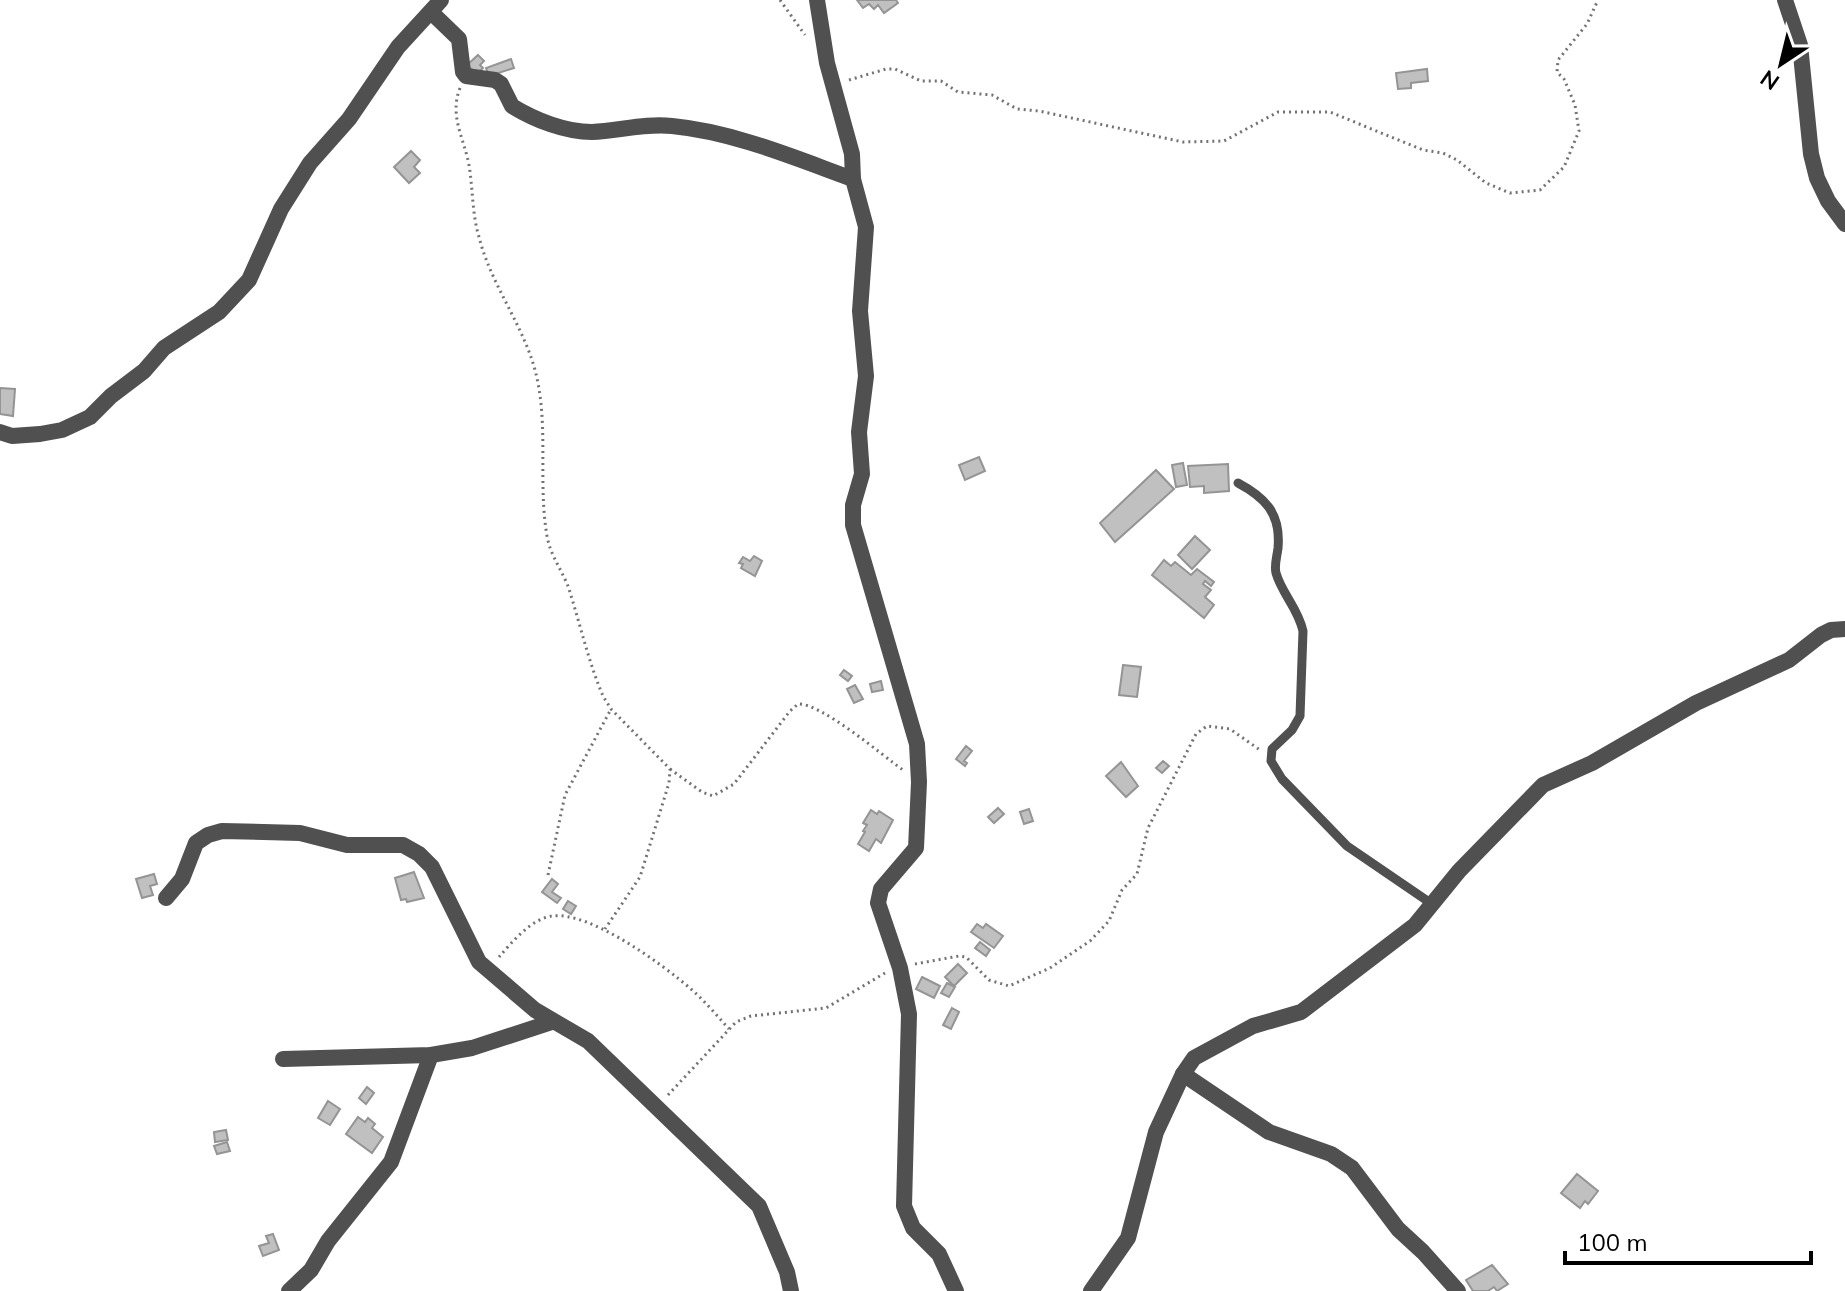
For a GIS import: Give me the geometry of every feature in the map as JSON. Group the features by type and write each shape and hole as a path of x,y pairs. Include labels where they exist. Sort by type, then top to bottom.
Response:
{"street":[{"path":"817,0 827,63 852,154 853,179 866,227 860,311 867,365 859,432 862,474 853,505 853,525 917,744 916,848 878,894 879,911 900,967 909,1014 904,1206 913,1228 939,1254 956,1291"},
{"path":"1785,0 1800,45 1811,154 1817,178 1828,201 1845,224"},
{"path":"0,432 12,436 40,434 80,423 144,371 164,348 219,312 249,280 281,209 310,163 349,119 398,47 436,6 459,39 462,68 466,76 495,80 505,89 512,106 571,130 593,132 667,125 697,129 790,156 853,179"},
{"path":"1091,1291 1128,1238 1156,1132 1183,1074 1194,1058 1239,1033 1301,1012 1415,925 1459,871 1543,785 1592,763 1696,703 1789,660 1821,635 1831,630 1845,629"},
{"path":"166,898 182,879 196,843 222,831 278,831 300,833 347,845 403,845 419,854 432,867 470,948 488,971 552,1022 588,1041 759,1206 787,1272 791,1291"},
{"path":"283,1059 431,1055 472,1048 552,1022"},
{"path":"289,1291 311,1270 328,1241 391,1162 431,1055"},
{"path":"1183,1074 1269,1132 1331,1154 1352,1168 1398,1229 1458,1291"}],"lane":[{"path":"1238,483 1259,494 1273,515 1278,545 1277,575 1292,600 1303,631 1300,716 1270,754 1271,761 1282,779 1338,837 1432,904"}],"path":[{"path":"780,0 827,63"},
{"path":"833,84 895,69 921,81 941,81 958,92 992,95 1017,109 1183,142 1224,141 1278,112 1330,112 1423,150 1443,153 1486,183 1510,193 1540,190 1564,167 1579,131 1575,105 1564,79 1557,72 1558,60 1587,24 1591,9 1598,0"},
{"path":"466,76 455,102 456,115 469,163 479,238 496,284 532,360 538,386 544,432 547,535 567,584 599,686 611,709 670,769 702,792 713,796 734,784 798,704 806,704 825,714 919,782"},
{"path":"548,875 565,795 611,709"},
{"path":"652,1104 672,1092 736,1022 751,1016 826,1008 900,967 950,955 966,957 989,980 1009,986 1050,968 1080,950 1109,921 1122,890 1137,874 1148,828 1196,734 1207,726 1230,729 1252,747 1270,754"},
{"path":"605,929 640,877 669,783 670,769"},
{"path":"488,971 525,931 547,917 576,917 605,929 690,988 729,1029"}],"building":[{"path":"857,0 896,0 898,3 884,13 878,5 874,9 869,4 863,8"},
{"path":"478,55 484,61 480,65 483,68 477,74 467,65"},
{"path":"511,59 514,68 489,76 486,68"},
{"path":"1427,69 1428,81 1411,83 1411,88 1398,89 1396,73"},
{"path":"411,151 420,160 414,167 420,173 409,183 394,167"},
{"path":"0,388 15,389 13,416 0,414"},
{"path":"979,457 985,471 965,480 959,465"},
{"path":"1183,463 1187,485 1176,487 1172,465"},
{"path":"1228,464 1229,491 1204,493 1204,486 1190,487 1188,466"},
{"path":"1156,470 1174,489 1115,542 1100,523"},
{"path":"1195,536 1210,550 1192,569 1178,555"},
{"path":"754,556 762,561 755,576 741,568 743,564 739,563 743,557 750,561"},
{"path":"1164,560 1171,566 1175,562 1191,575 1197,569 1214,582 1211,586 1205,581 1203,584 1211,590 1205,597 1214,605 1204,618 1152,575"},
{"path":"1123,665 1141,667 1137,697 1119,695"},
{"path":"844,670 852,676 848,681 840,675"},
{"path":"881,681 883,690 872,692 870,684"},
{"path":"855,685 863,699 854,703 847,689"},
{"path":"966,746 972,751 964,761 967,763 965,766 956,759"},
{"path":"1163,761 1169,766 1162,773 1156,768"},
{"path":"1121,762 1138,786 1126,797 1106,776"},
{"path":"998,808 1004,814 994,823 988,817"},
{"path":"1029,809 1033,821 1024,824 1020,812"},
{"path":"871,810 877,814 879,811 893,820 881,843 876,839 869,851 858,844 867,825 863,823"},
{"path":"414,872 424,898 407,902 406,899 401,900 395,878"},
{"path":"154,874 157,884 150,886 153,895 142,898 136,879"},
{"path":"552,879 558,884 552,892 561,898 557,903 542,892"},
{"path":"568,901 576,906 571,914 563,909"},
{"path":"977,924 983,928 986,924 1003,936 994,948 971,932"},
{"path":"980,942 990,950 986,956 975,948"},
{"path":"958,964 967,973 954,986 945,977"},
{"path":"922,977 940,986 934,998 916,989"},
{"path":"947,983 955,987 949,997 941,993"},
{"path":"952,1008 959,1012 951,1029 943,1025"},
{"path":"367,1087 374,1093 366,1104 359,1098"},
{"path":"328,1101 340,1109 330,1125 318,1118"},
{"path":"358,1117 365,1122 368,1118 375,1124 372,1128 383,1137 372,1153 346,1134"},
{"path":"226,1130 228,1140 215,1142 214,1132"},
{"path":"227,1142 230,1151 217,1154 214,1146"},
{"path":"1577,1174 1598,1191 1588,1204 1585,1201 1580,1208 1561,1193"},
{"path":"273,1234 279,1250 263,1256 259,1246 269,1243 266,1236"},
{"path":"1492,1265 1508,1284 1497,1291 1494,1287 1488,1291 1473,1291 1466,1280"}]}
